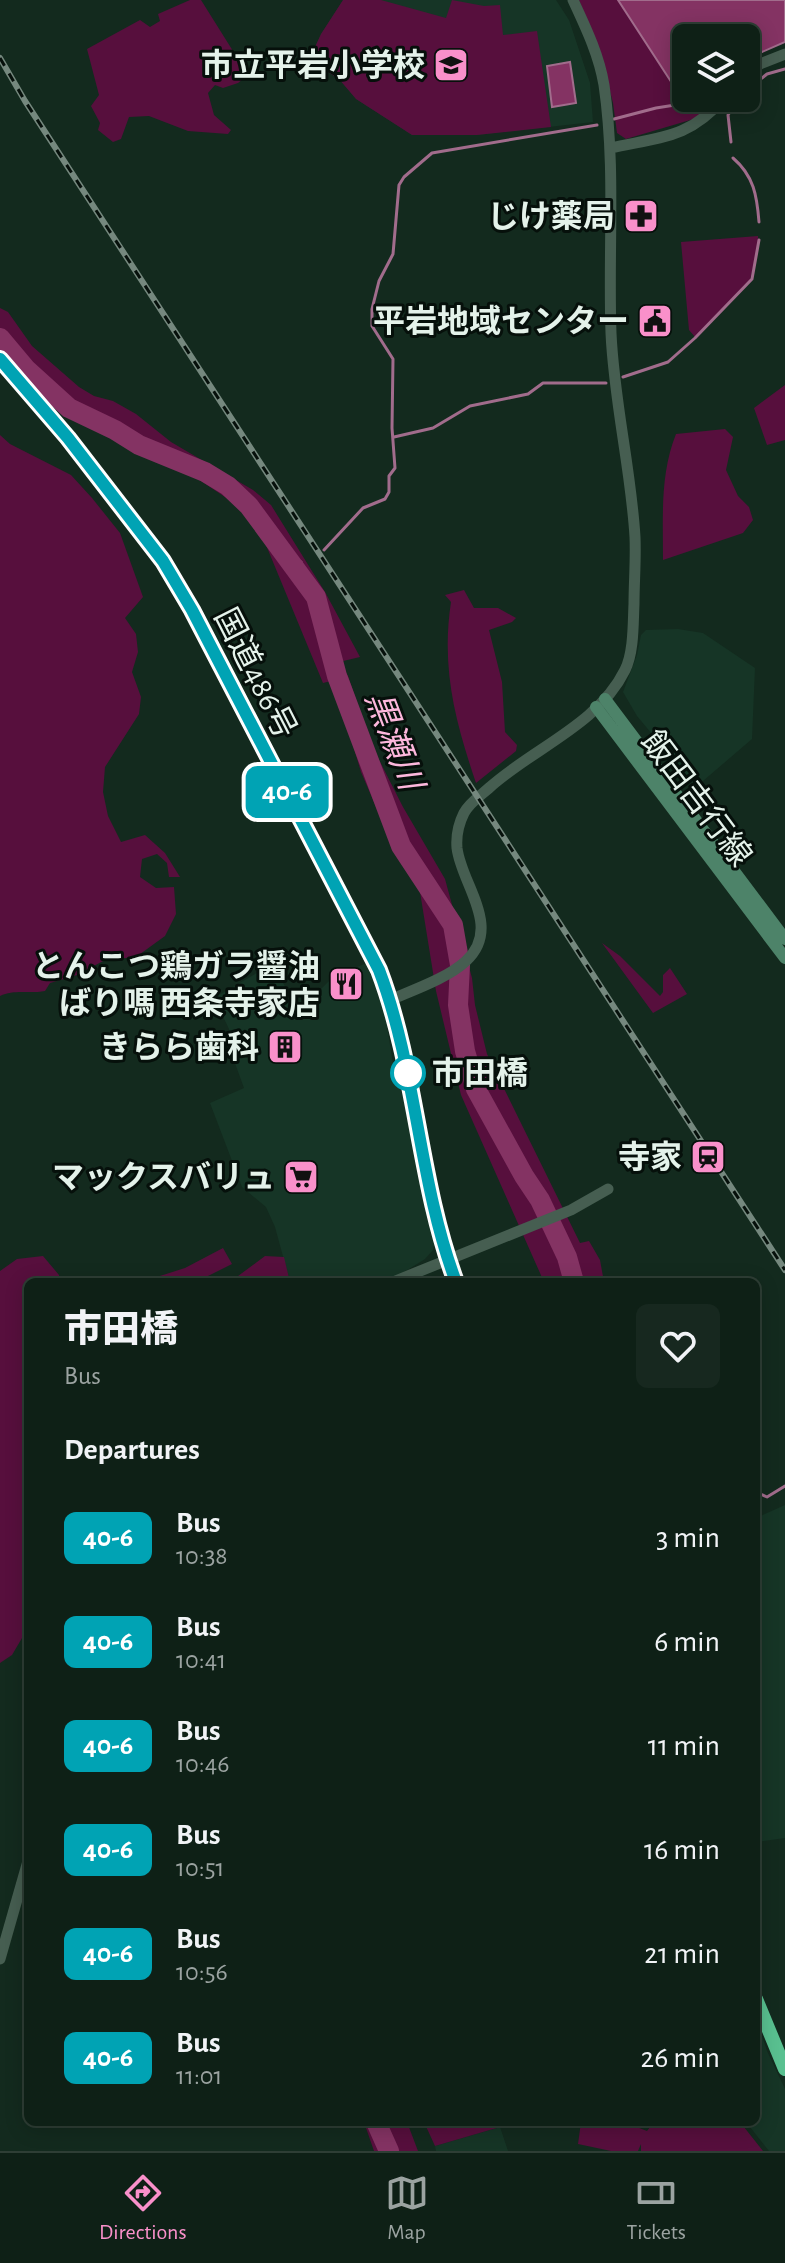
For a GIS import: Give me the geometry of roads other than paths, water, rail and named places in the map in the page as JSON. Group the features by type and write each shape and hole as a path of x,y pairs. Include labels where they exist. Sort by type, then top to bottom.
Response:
{"highway":[{"name":"国道486号","path":"0,359 68,438 163,561 187,599 379,970 390,1000 448,1261 454,1278"},
{"path":"760,2009 785,2069"}],"main road":[{"name":"飯田吉行線","path":"600,703 785,939"},
{"name":"飯田吉行線","path":"600,703 785,958"}],"street":[{"path":"390,1000 466,961 479,938 480,914 457,849 459,824 466,809 524,759 568,731 600,703 626,668 633,624 635,538 611,334 610,148 604,85 596,51 573,0"},
{"path":"760,64 785,54"},
{"path":"610,148 688,130 711,112"},
{"path":"403,1278 571,1210 608,1189"},
{"path":"0,1959 24,1875"}],"waterway":[{"path":"760,80 767,74 785,69"},
{"path":"614,119 672,105"},
{"path":"730,112 731,142"},
{"path":"324,550 363,508 385,499 389,492 389,476 395,468 393,359 372,326 372,309 379,281 393,254 399,185 404,177 432,153 597,125"},
{"path":"733,158 746,172 753,187 759,222"},
{"path":"623,377 668,362 695,338 752,279 759,240"},
{"name":"黒瀬川","path":"0,338 26,369 69,408 139,445 205,472 228,486 249,506 316,597 337,676 401,846 453,925 460,965 458,1005 465,1051 476,1089 540,1200 567,1257 573,1278"},
{"path":"394,437 433,428 470,406 528,394 543,383 606,383"},
{"path":"294,566 301,562"},
{"path":"760,1494 767,1497 785,1486"},
{"name":"黒瀬川","path":"378,2126 389,2151"}],"railway":[{"path":"0,58 785,1270"}],"place":[{"name":"市立平岩小学校","path":"451,65"},
{"name":"じけ薬局","path":"641,216"},
{"name":"平岩地域センター","path":"655,321"},
{"name":"とんこつ鶏ガラ醤油 ばり嗎 西条寺家店","path":"346,984"},
{"name":"きらら歯科","path":"285,1047"},
{"name":"市田橋","path":"408,1073"},
{"name":"寺家","path":"708,1157"},
{"name":"マックスバリュ","path":"301,1177"}]}
